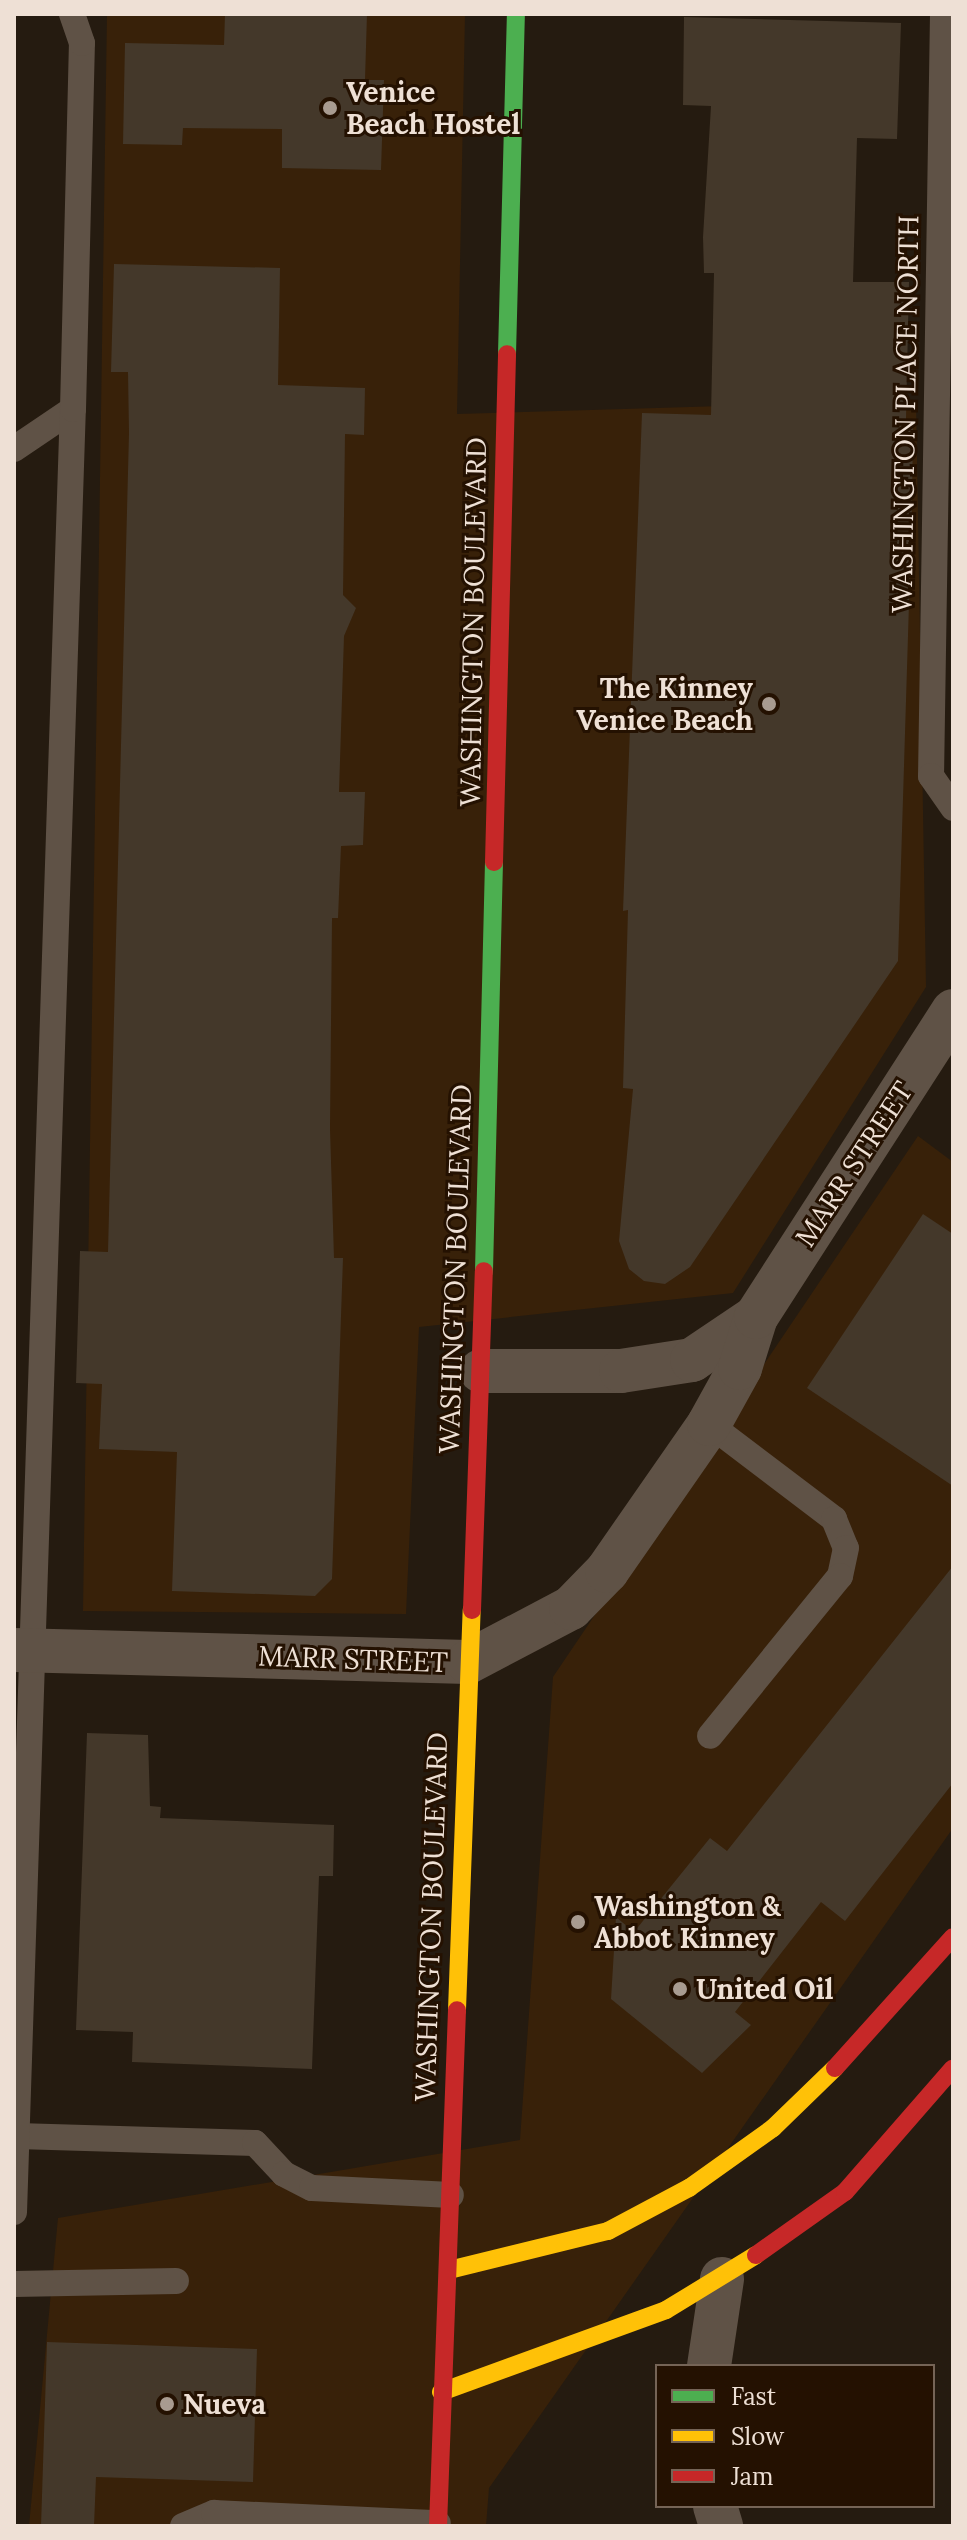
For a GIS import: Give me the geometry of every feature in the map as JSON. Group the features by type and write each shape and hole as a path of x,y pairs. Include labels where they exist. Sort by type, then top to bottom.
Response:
{"main road":[{"name":"WASHINGTON BOULEVARD","path":"438,2525 481,1371 516,14"},
{"path":"449,2270 608,2231 689,2188 773,2128 859,2046 953,1937"},
{"path":"441,2392 666,2310 722,2279 845,2192 953,2068"}],"street":[{"name":"MARR STREET","path":"23,1650 468,1662 571,1608 607,1571 709,1424 740,1368 756,1317 953,1011"},
{"name":"MARR STREET","path":"481,1371 621,1371 692,1360 756,1317"},
{"path":"709,2364 722,2279"}],"lane":[{"path":"14,2212 23,1650 73,409 82,43 72,14"},
{"name":"WASHINGTON PLACE NORTH","path":"943,14 931,776 953,808"},
{"path":"14,449 73,409"},
{"path":"709,1424 834,1519 846,1548 840,1576 710,1736"},
{"path":"17,2136 255,2143 284,2174 312,2188 451,2195"},
{"path":"14,2284 176,2281"},
{"path":"183,2526 214,2513 438,2525"}],"shaded area":[{"path":"107,14 465,14 457,414 916,400 926,987 733,1293 419,1327 406,1614 83,1611"},
{"path":"918,1136 953,1162 953,1828 489,2488 486,2526 29,2526 58,2218 520,2140 553,1677"}],"building":[{"path":"225,14 367,14 365,80 384,80 381,170 282,168 282,129 183,128 182,145 123,144 125,43 224,45"},
{"path":"684,17 901,23 897,139 857,138 853,282 909,282 906,419 913,420 912,506 898,961 690,1267 665,1284 644,1281 629,1269 619,1241 633,1089 623,1088 628,910 623,911 642,413 711,415 714,273 704,273 703,237 711,106 683,105"},
{"path":"114,264 280,268 278,385 365,388 364,435 345,434 343,595 356,608 344,636 339,792 365,792 363,845 341,846 338,918 332,918 330,1129 334,1258 343,1258 332,1579 315,1596 172,1591 177,1452 99,1449 102,1384 76,1383 80,1251 108,1252 129,433 128,372 111,372"},
{"path":"923,1214 953,1234 953,1486 807,1388"},
{"path":"953,1566 953,1783 845,1921 821,1902 735,2012 751,2025 702,2073 611,1999 616,1917 634,1932 710,1838 727,1851"},
{"path":"87,1733 148,1735 150,1806 161,1807 160,1818 334,1825 333,1876 319,1876 312,2069 132,2062 133,2032 76,2030"},
{"path":"47,2342 257,2349 253,2482 96,2477 94,2526 41,2526"}],"traffic: fast":[{"path":"507,354 516,14"},
{"path":"484,1271 494,862"}],"traffic: slow":[{"path":"457,2010 472,1610"},
{"path":"449,2270 608,2231 689,2188 773,2128 835,2068"},
{"path":"441,2392 666,2310 756,2255"}],"traffic: jam":[{"path":"494,862 507,354"},
{"path":"472,1610 484,1271"},
{"path":"835,2068 953,1937"},
{"path":"438,2526 457,2010"},
{"path":"756,2255 845,2192 953,2068"}],"place":[{"name":"Venice Beach Hostel","path":"330,108"},
{"name":"The Kinney Venice Beach","path":"769,704"},
{"name":"Washington & Abbot Kinney","path":"578,1922"},
{"name":"United Oil","path":"680,1989"},
{"name":"Nueva","path":"167,2404"}]}
